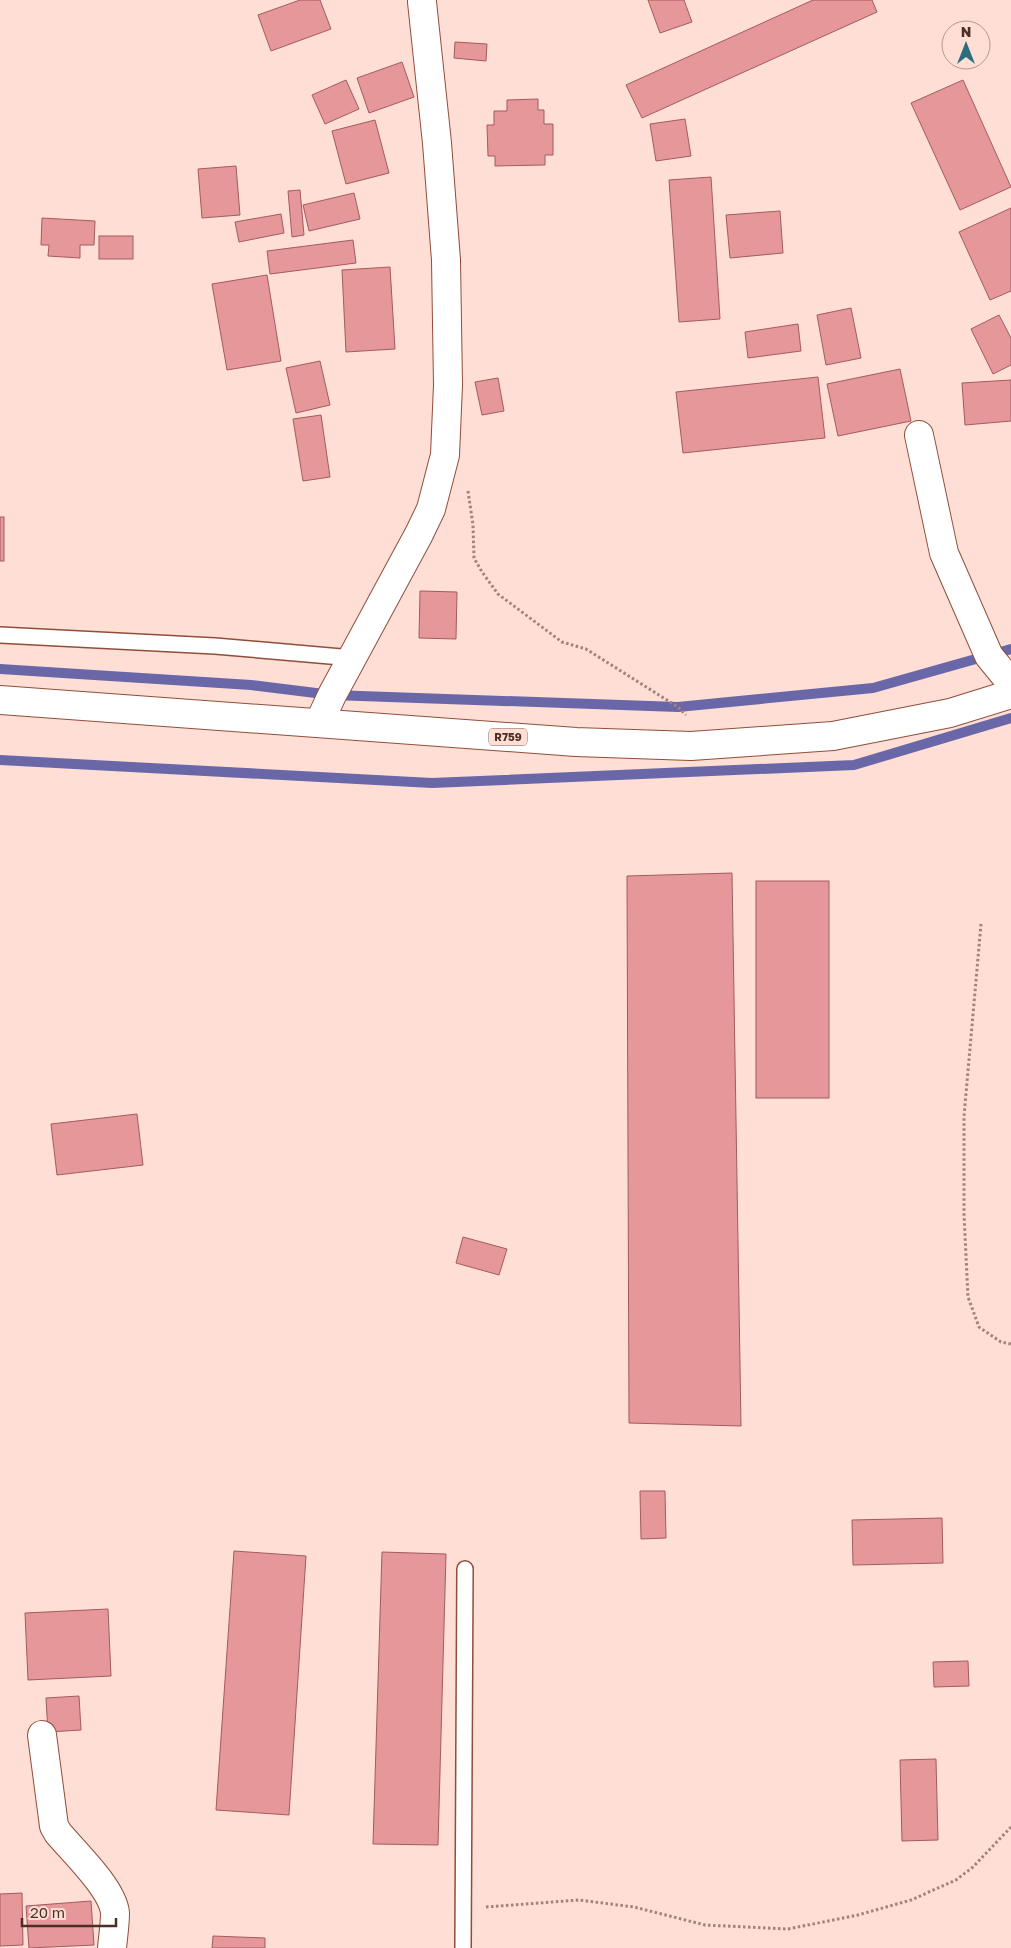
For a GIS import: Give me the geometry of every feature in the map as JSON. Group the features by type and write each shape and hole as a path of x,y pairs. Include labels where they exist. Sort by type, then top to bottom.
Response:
{"street":[{"path":"319,723 332,695 431,510 445,455 448,385 446,260 437,143 422,2"},
{"path":"919,436 944,553 989,656 1011,683"},
{"name":"R759","path":"0,700 576,742 690,746 833,736 950,713 1011,694"},
{"path":"42,1735 54,1826 111,1898 115,1912 112,1948"}],"lane":[{"path":"0,635 215,646 353,658"},
{"path":"463,1948 464,1569"}],"path":[{"path":"467,484 473,525 474,558 498,594 562,642 586,648 678,707 714,744"},
{"path":"981,924 964,1116 964,1214 968,1297 979,1328 1001,1342 1011,1344"},
{"path":"463,1908 579,1900 634,1907 705,1925 788,1929 858,1915 911,1900 956,1880 973,1867 1011,1827"}],"building":[{"path":"300,0 320,0 331,29 271,51 258,15"},
{"path":"648,0 684,0 692,22 660,33"},
{"path":"813,0 872,0 877,12 642,118 626,85"},
{"path":"455,42 487,44 486,61 454,58"},
{"path":"402,62 414,97 369,113 357,78"},
{"path":"346,80 359,109 325,124 312,95"},
{"path":"963,80 1011,187 960,210 911,103"},
{"path":"538,99 538,110 544,110 544,124 553,124 553,155 545,155 545,165 495,166 495,156 488,156 487,125 494,125 494,111 507,111 507,100"},
{"path":"685,119 691,156 656,161 650,124"},
{"path":"375,120 389,173 346,184 332,131"},
{"path":"236,166 240,215 202,218 198,169"},
{"path":"711,177 720,319 679,322 669,180"},
{"path":"300,190 304,235 292,237 288,191"},
{"path":"354,193 360,219 309,231 303,205"},
{"path":"1011,208 1011,291 990,300 959,232"},
{"path":"780,211 783,253 730,258 726,215"},
{"path":"281,214 284,233 239,242 235,222"},
{"path":"42,218 95,221 94,245 80,245 80,258 48,256 49,245 41,245"},
{"path":"99,236 133,236 133,259 99,259"},
{"path":"353,240 356,263 270,274 267,251"},
{"path":"390,267 395,349 346,352 342,270"},
{"path":"267,275 281,361 227,370 212,284"},
{"path":"851,308 861,358 826,365 817,315"},
{"path":"999,315 1011,338 1011,365 993,374 971,329"},
{"path":"798,324 801,351 748,358 745,332"},
{"path":"320,361 330,405 296,413 286,368"},
{"path":"900,369 911,421 838,436 827,384"},
{"path":"818,377 825,438 683,453 676,392"},
{"path":"498,378 504,411 482,415 475,382"},
{"path":"1011,380 1011,421 965,425 962,383"},
{"path":"321,415 330,477 303,481 293,419"},
{"path":"0,517 4,517 4,561 0,561"},
{"path":"420,591 457,592 456,639 419,638"},
{"path":"732,873 741,1426 629,1423 627,876"},
{"path":"756,881 829,881 829,1098 756,1098"},
{"path":"137,1114 143,1165 57,1175 51,1124"},
{"path":"463,1237 507,1249 499,1275 456,1263"},
{"path":"640,1491 665,1491 666,1538 641,1539"},
{"path":"942,1518 943,1563 853,1565 852,1520"},
{"path":"234,1551 306,1556 289,1815 216,1810"},
{"path":"382,1552 446,1554 438,1845 373,1844"},
{"path":"108,1609 111,1676 28,1680 25,1613"},
{"path":"968,1661 969,1686 934,1687 933,1662"},
{"path":"79,1696 81,1730 48,1732 46,1698"},
{"path":"936,1759 938,1840 902,1841 900,1760"},
{"path":"22,1893 23,1945 0,1946 0,1894"},
{"path":"91,1901 94,1945 29,1948 26,1906"},
{"path":"213,1936 265,1938 265,1948 212,1948"}],"waterway":[{"path":"0,669 251,685 332,695 678,707 873,688 1011,649"},
{"path":"0,760 432,783 854,765 1011,718"}]}
